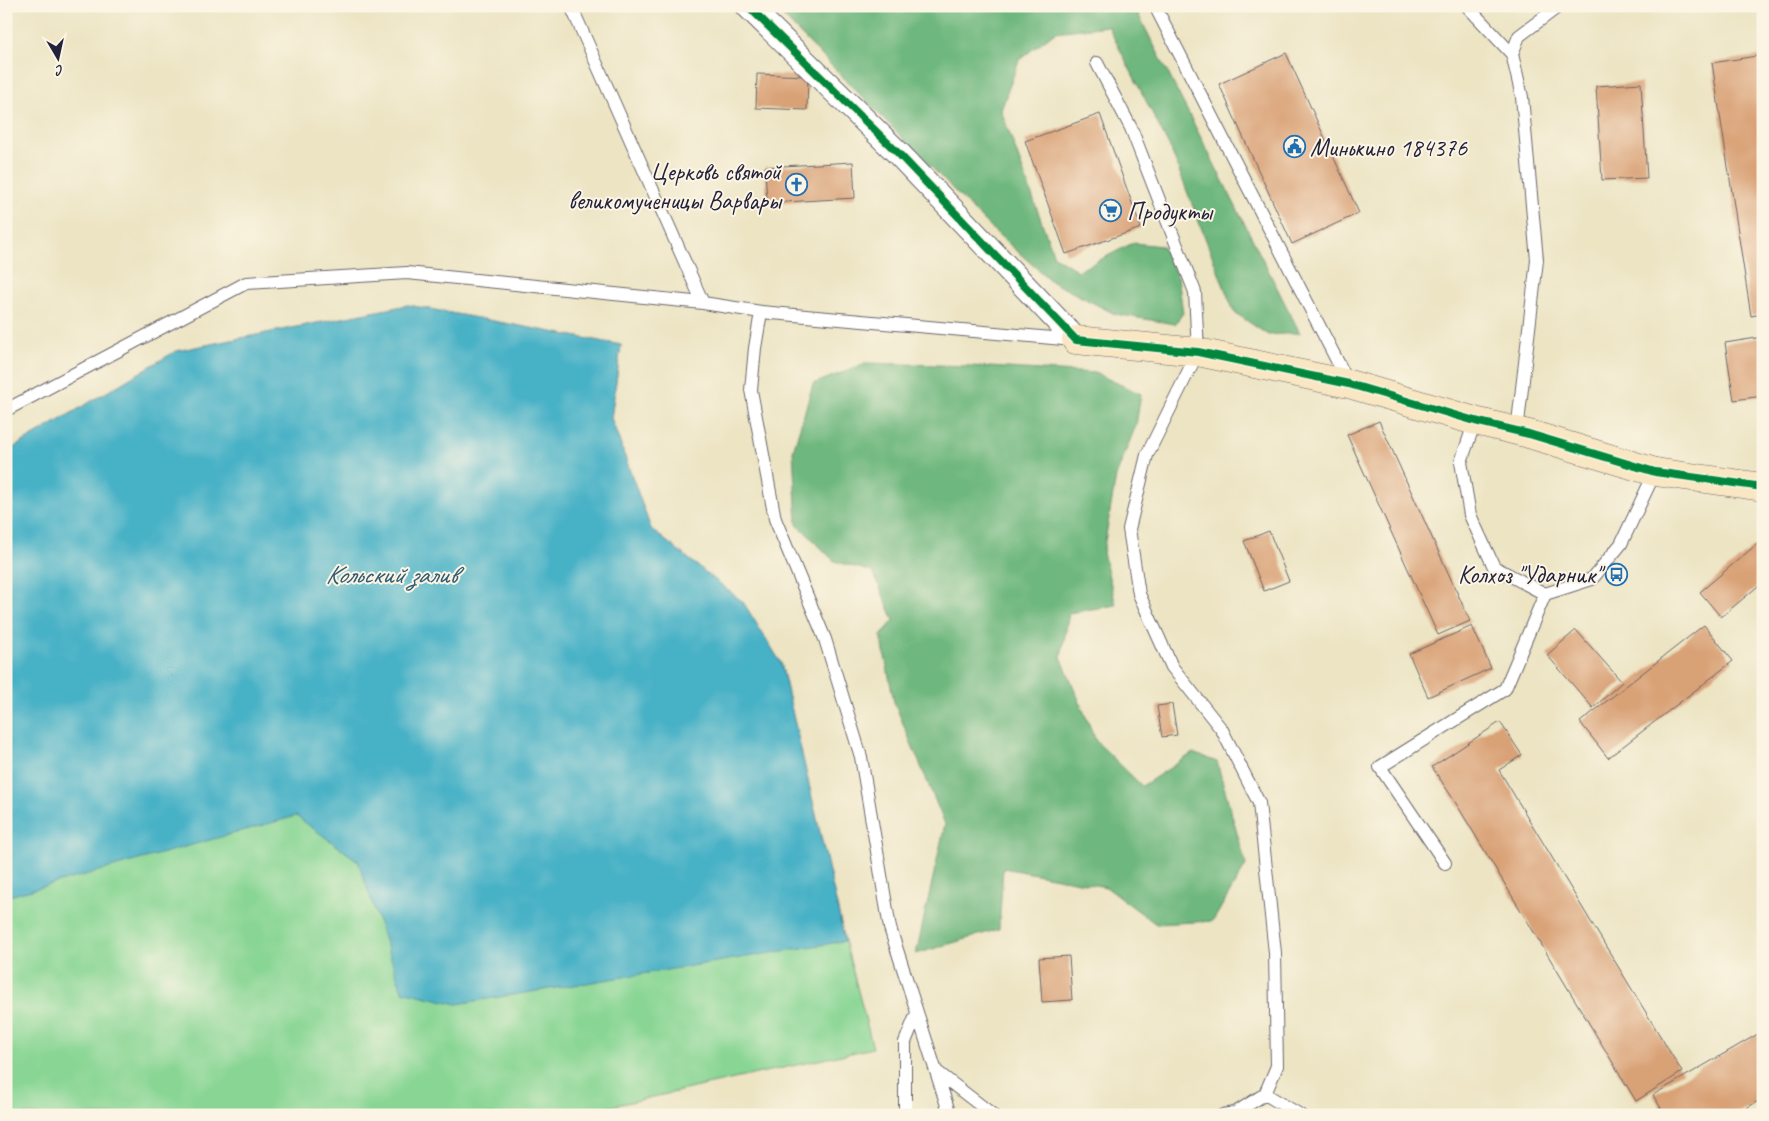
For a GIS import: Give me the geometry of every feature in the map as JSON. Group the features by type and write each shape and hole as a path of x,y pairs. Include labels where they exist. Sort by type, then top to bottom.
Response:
{"street":[{"path":"748,6 899,154 1076,340 1198,352 1349,384 1655,472 1763,486"}],"lane":[{"path":"571,6 703,303"},
{"path":"1155,6 1349,384"},
{"path":"1467,6 1512,54 1522,96 1537,260 1517,431"},
{"path":"1512,54 1519,36 1559,6"},
{"path":"1097,63 1131,128 1195,292 1198,352 1147,455 1128,529 1139,594 1172,667 1222,730 1259,803 1275,953 1277,1066 1265,1094 1235,1113 1223,1115"},
{"path":"6,410 246,284 406,273 703,303 761,312 1076,340"},
{"path":"761,312 751,390 775,519 825,639 861,757 890,928 950,1115"},
{"path":"1475,421 1461,462 1470,515 1494,567 1545,594 1592,580 1621,544 1655,472"},
{"path":"1445,862 1380,767 1504,689 1545,594"},
{"path":"905,1115 905,1042 917,1013"},
{"path":"936,1071 993,1115"},
{"path":"1265,1094 1300,1115"}],"green space":[{"path":"773,6 1134,6 1300,333 1268,335 1234,312 1171,150 1108,26 1055,32 1019,60 1001,110 1054,256 1078,271 1133,243 1162,246 1178,278 1183,313 1175,324 1115,314 1052,282 990,227"},
{"name":"Кольский залив","path":"408,305 621,345 611,418 651,529 743,602 781,663 845,941 873,1048 572,1115 6,1115 6,452 176,351"},
{"path":"867,363 970,366 1095,373 1141,394 1136,425 1116,476 1103,553 1116,605 1069,613 1061,657 1096,741 1142,786 1193,753 1217,762 1246,865 1213,921 1156,924 1106,887 1003,868 999,929 916,954 945,824 894,702 881,636 894,620 873,572 834,561 797,524 793,451 813,384"}],"water":[{"name":"Кольский залив","path":"408,305 621,345 611,418 651,529 743,602 781,663 845,941 457,1004 402,991 358,861 296,816 6,897 6,452 176,351"}],"building":[{"path":"1286,53 1359,213 1292,244 1219,84"},
{"path":"1763,55 1763,314 1751,316 1712,63"},
{"path":"757,74 808,76 807,110 756,108"},
{"path":"1641,83 1647,178 1602,180 1596,86"},
{"path":"1100,114 1141,228 1066,254 1025,141"},
{"path":"853,162 855,198 767,203 765,167"},
{"path":"1763,337 1763,396 1734,400 1725,343"},
{"path":"1379,421 1470,621 1438,635 1347,435"},
{"path":"1269,531 1289,581 1264,591 1244,541"},
{"path":"1757,544 1763,551 1763,582 1721,617 1700,592"},
{"path":"1704,625 1733,661 1608,758 1580,722"},
{"path":"1472,626 1491,668 1428,697 1409,654"},
{"path":"1576,630 1622,682 1593,708 1547,655"},
{"path":"1172,704 1177,735 1162,737 1157,706"},
{"path":"1500,722 1522,755 1499,770 1682,1072 1636,1101 1454,800 1432,767"},
{"path":"1069,956 1072,1000 1042,1002 1039,958"},
{"path":"1763,1031 1763,1098 1735,1115 1665,1115 1653,1095"}],"cycle path":[{"path":"748,6 899,154 1076,340 1198,352 1349,384 1475,421 1529,434 1655,472 1763,487"}],"place":[{"name":"Минькино 184376","path":"1294,147"},
{"name":"Церковь святой великомученицы Варвары","path":"797,185"},
{"name":"Продукты","path":"1111,211"},
{"name":"Колхоз \"Ударник\"","path":"1617,574"}]}
